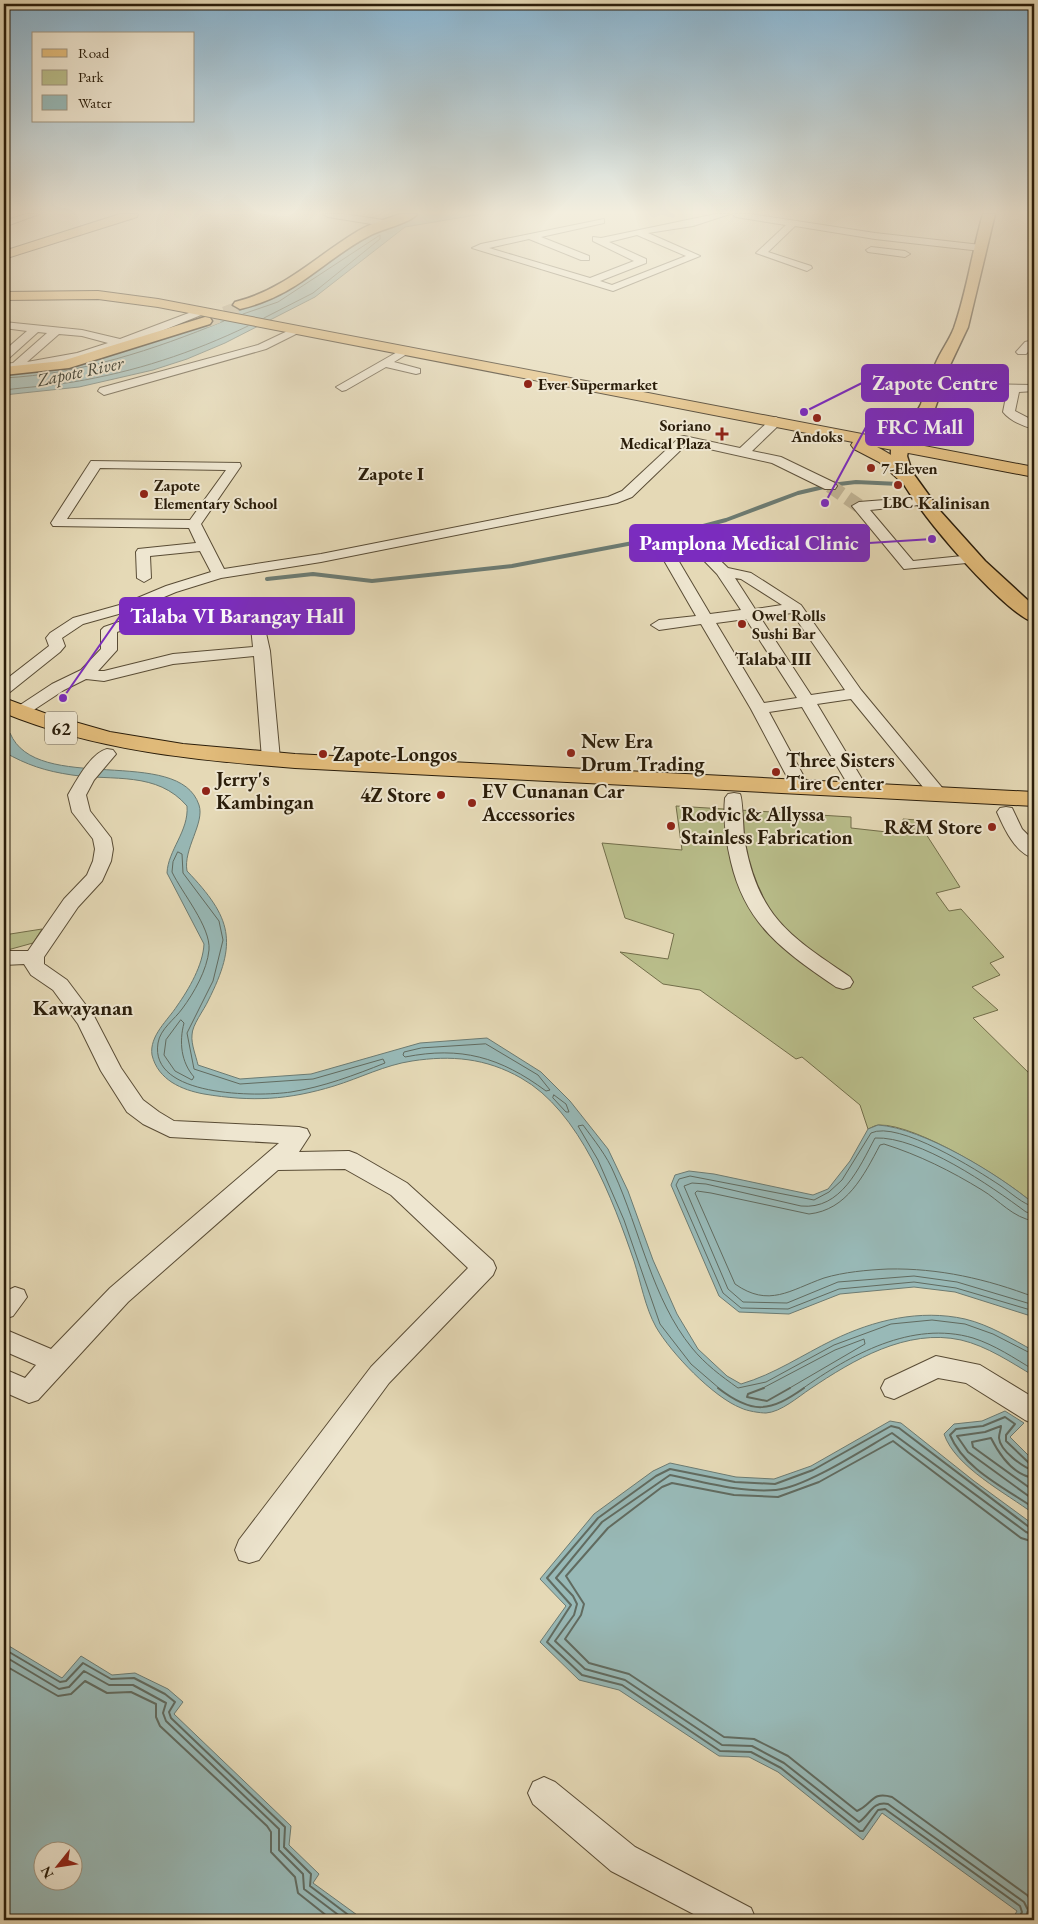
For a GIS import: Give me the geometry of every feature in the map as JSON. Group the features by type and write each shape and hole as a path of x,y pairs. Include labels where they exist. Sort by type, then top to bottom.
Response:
{"highway":[{"path":"147,304 201,319 225,316 1034,472"},
{"path":"816,430 874,451 905,476"},
{"name":"62","path":"9,713 105,739 187,751 271,759 1034,799"},
{"name":"62","path":"9,713 39,736 96,766 252,772 1034,814"}],"main road":[{"path":"243,306 248,304"},
{"path":"967,304 963,322 923,417 900,446 900,461 905,476 972,559 1012,600 1034,616"},
{"path":"8,368 64,364 201,319"}],"street":[{"path":"8,368 67,358 201,319"},
{"path":"7,328 37,327 122,343"},
{"path":"4,357 37,327"},
{"path":"8,368 57,330"},
{"path":"104,390 262,347 296,330"},
{"path":"1022,352 1029,344 1034,343"},
{"path":"342,387 406,350"},
{"path":"385,362 416,371"},
{"path":"936,383 982,388 1034,388"},
{"path":"1014,388 1009,412 1015,417 1034,425"},
{"path":"743,453 776,421"},
{"path":"4,689 55,649 57,646 54,640 55,636 78,621 128,607 171,589 219,574 321,558 612,500 627,494 684,440 782,462 830,486"},
{"path":"96,464 235,466 194,524 58,523 96,464"},
{"path":"924,501 860,507 909,566 972,559"},
{"path":"194,524 219,574"},
{"path":"691,540 723,571 807,701 858,789"},
{"path":"661,543 759,709 800,786"},
{"path":"144,578 144,552 204,546"},
{"path":"723,571 746,576 796,608 855,694 938,794"},
{"path":"659,625 796,608"},
{"path":"9,713 69,681 87,674 109,650 109,630 156,614"},
{"path":"259,627 271,759"},
{"path":"87,674 97,677 173,660 262,651"},
{"path":"759,709 855,694"},
{"path":"4,1380 29,1392 119,1295 295,1142 299,1135 170,1129 135,1106 112,1071 87,1021 60,985 38,970 34,965 34,957 71,903 95,877 102,861 104,849 102,838 81,812 77,803 79,789 96,766"},
{"path":"734,798 732,820 743,880 758,910 770,926 791,945 843,982"},
{"path":"1006,812 1014,831 1034,852"},
{"path":"4,958 34,957"},
{"path":"249,1550 380,1375 484,1268 399,1189 349,1160 273,1161"},
{"path":"4,1340 55,1362"},
{"path":"894,1388 936,1368 972,1373 1034,1412"},
{"path":"544,1792 623,1858 739,1920"}],"green space":[{"path":"676,806 851,817 851,828 905,834 903,819 917,820 960,887 936,893 949,911 961,909 1004,957 990,963 1000,975 972,987 998,1010 973,1018 1034,1078 1034,1204 1021,1193 982,1168 915,1133 895,1127 879,1125 868,1129 860,1105 802,1057 796,1059 700,990 663,984 620,952 668,959 674,934 625,918 602,843 682,850"},
{"path":"42,929 33,943 4,951 4,935"}],"water":[{"name":"Zapote River","path":"258,304 302,304 225,343 187,359 153,370 79,387 4,395 4,373 46,370 208,322"},
{"path":"4,731 10,733 25,752 48,762 165,777 186,787 199,805 199,820 188,854 187,871 202,888 221,917 226,932 226,946 224,962 218,980 193,1031 192,1042 198,1065 240,1079 311,1074 420,1043 487,1038 541,1072 570,1101 608,1149 628,1191 653,1260 677,1314 698,1349 727,1376 741,1384 765,1375 833,1340 865,1327 898,1318 931,1315 965,1319 983,1325 1034,1351 1034,1376 999,1355 971,1343 941,1337 921,1339 881,1349 862,1358 844,1367 778,1410 766,1413 744,1409 718,1394 694,1373 672,1349 656,1327 649,1311 626,1237 605,1185 592,1159 561,1112 542,1093 521,1078 508,1071 481,1062 441,1058 402,1063 317,1091 285,1097 254,1099 221,1097 187,1090 172,1082 165,1077 155,1064 152,1055 153,1041 191,984 201,960 204,944 167,873 171,856 185,824 187,806 162,787 148,782 53,772 21,761 4,752"},
{"path":"878,1125 896,1128 917,1135 960,1155 1002,1180 1034,1204 1034,1317 955,1292 914,1287 840,1294 789,1314 739,1312 719,1296 671,1185 675,1175 689,1171 714,1174 813,1195 828,1189 850,1161 868,1129"},
{"path":"1005,1411 1024,1423 1010,1437 1031,1458 1034,1464 1034,1514 970,1468 950,1446 944,1434 954,1424 982,1421"},
{"path":"890,1421 901,1423 974,1481 1034,1525 1034,1920 1012,1920 1017,1911 882,1813 863,1840 778,1772 749,1757 719,1756 619,1690 579,1680 540,1642 566,1606 540,1579 594,1514 653,1471 670,1463 736,1477 774,1479 811,1466"},
{"path":"4,1643 62,1678 81,1656 112,1675 135,1673 168,1689 183,1702 174,1714 291,1826 289,1845 319,1874 313,1883 364,1920 4,1920"}],"waterway":[{"path":"831,485 856,482 899,484"},
{"path":"267,579 313,574 372,581 512,566 654,539 726,520 798,493 828,486"}],"tunnel":[{"path":"205,321 244,306"},
{"path":"830,486 859,506"}],"place":[{"name":"Ever Supermarket","path":"528,384"},
{"name":"Zapote Centre","path":"804,412"},
{"name":"Andoks","path":"817,418"},
{"name":"Soriano Medical Plaza","path":"722,434"},
{"name":"7-Eleven","path":"871,468"},
{"name":"LBC","path":"898,485"},
{"name":"Zapote Elementary School","path":"144,494"},
{"name":"FRC Mall","path":"825,503"},
{"name":"Pamplona Medical Clinic","path":"932,539"},
{"name":"Owel Rolls Sushi Bar","path":"742,624"},
{"name":"Talaba VI Barangay Hall","path":"63,698"},
{"name":"New Era Drum Trading","path":"571,753"},
{"name":"Zapote-Longos","path":"323,754"},
{"name":"Three Sisters Tire Center","path":"776,772"},
{"name":"Jerry's Kambingan","path":"206,791"},
{"name":"4Z Store","path":"441,795"},
{"name":"EV Cunanan Car Accessories","path":"472,803"},
{"name":"Rodvic & Allyssa Stainless Fabrication","path":"671,826"},
{"name":"R&M Store","path":"992,827"}],"district":[{"name":"Zapote I","path":"391,473"},
{"name":"Kalinisan","path":"954,502"},
{"name":"Talaba III","path":"773,658"},
{"name":"Kawayanan","path":"83,1007"}]}
